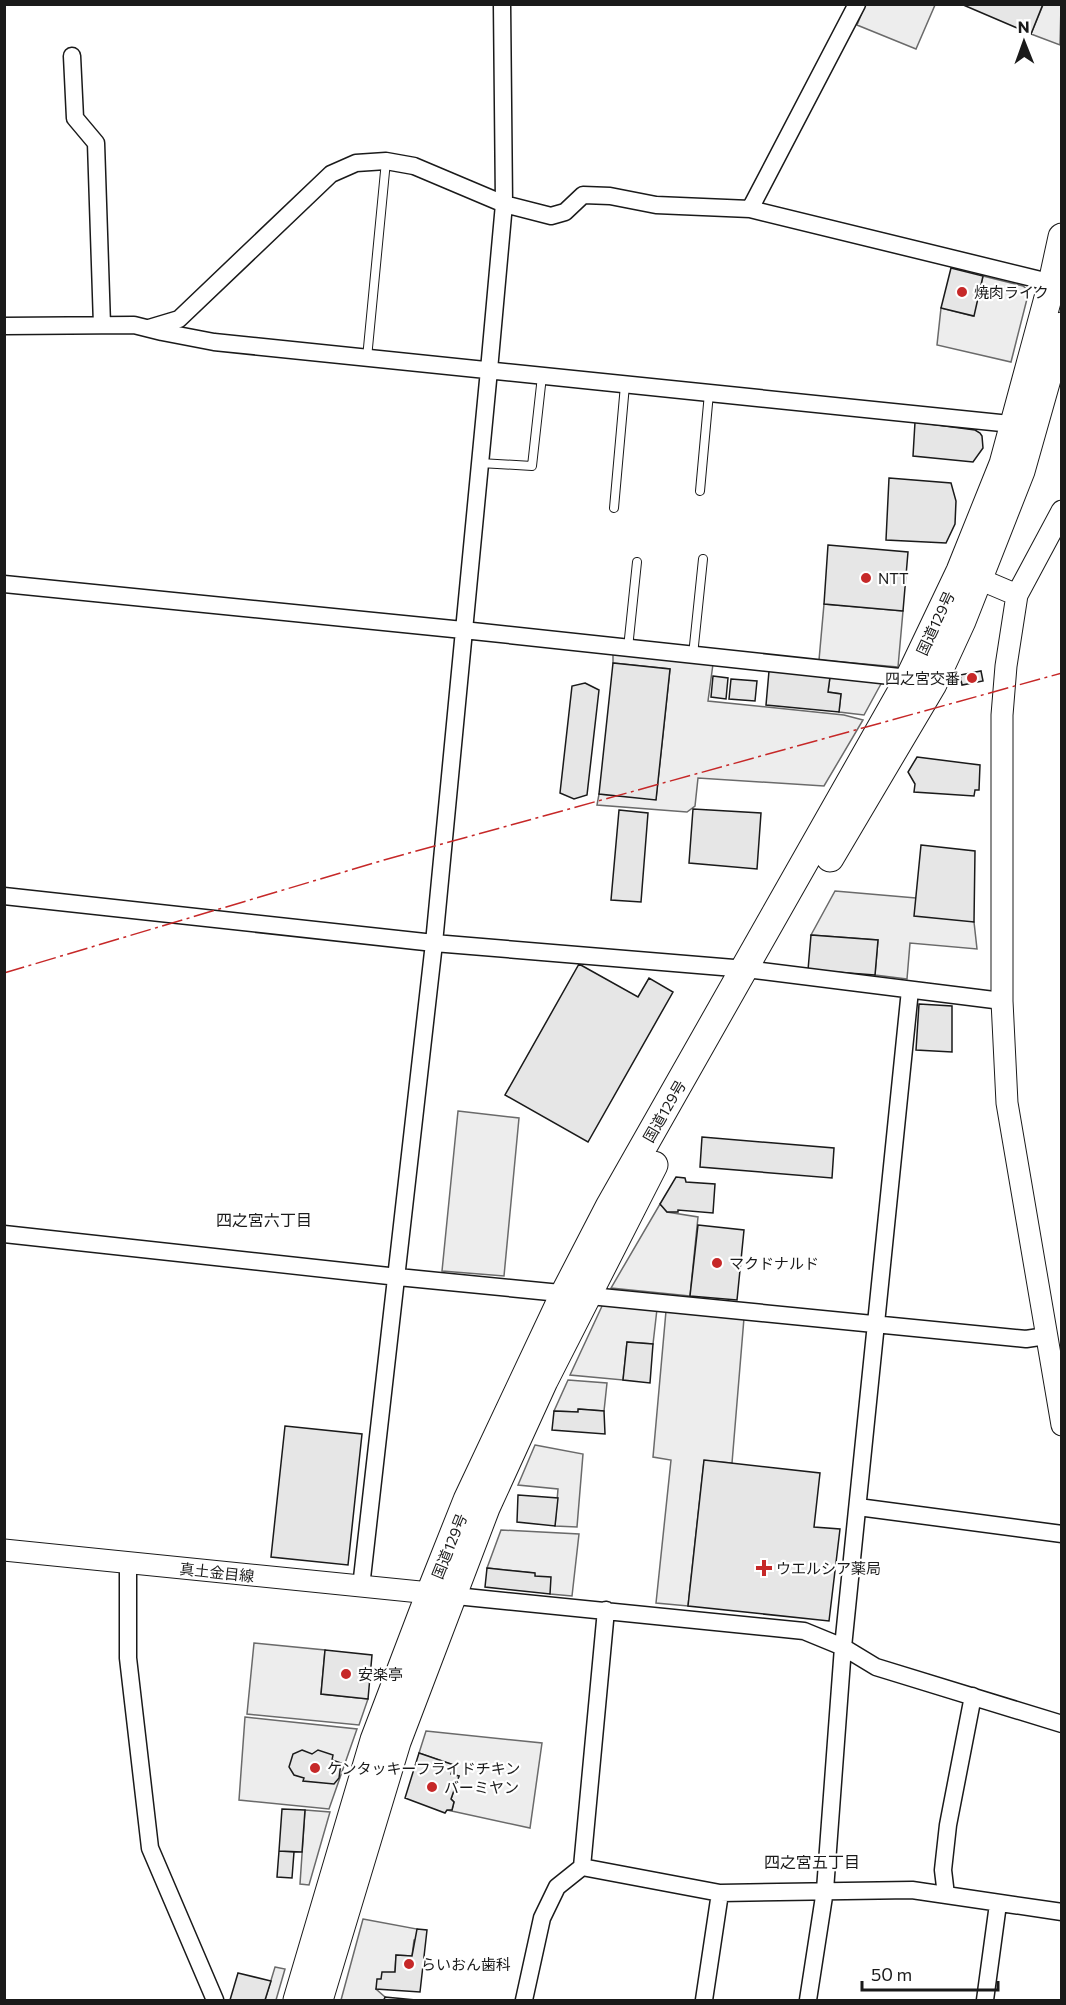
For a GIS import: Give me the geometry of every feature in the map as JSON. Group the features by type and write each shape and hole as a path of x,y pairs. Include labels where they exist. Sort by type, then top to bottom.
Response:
{"highway":[{"name":"国道129号","path":"297,2001 374,1740 441,1594 486,1508 544,1381 575,1295 641,1187 909,678 969,575 1022,471 1024,425 1057,284 1062,237"},
{"name":"国道129号","path":"1024,425 1062,326"},
{"name":"国道129号","path":"755,970 837,844 933,684 969,575"},
{"name":"国道129号","path":"319,2001 441,1594"}],"street":[{"path":"361,1587 398,1277 434,943 504,204 502,4"},
{"path":"750,209 856,4"},
{"path":"72,56 75,118 96,143 102,325"},
{"path":"148,328 179,319 331,174 356,163 386,160 414,166 504,204 551,216 565,212 583,195 610,196 656,205 750,209 1057,284"},
{"path":"4,326 134,325 214,342 1024,425"},
{"path":"1062,511 1017,595 1006,666 1002,715 1002,1001 1007,1104 1054,1335 1062,1425"},
{"path":"969,575 1017,595"},
{"path":"4,584 909,678"},
{"path":"4,896 434,943 755,970 1002,1001"},
{"path":"808,2001 825,1890 843,1647 910,990"},
{"path":"4,1234 398,1277 1026,1339 1054,1335"},
{"path":"858,1507 1062,1534"},
{"name":"真土金目線","path":"4,1550 441,1594"},
{"path":"128,1563 128,1658 150,1848 216,2001"},
{"path":"441,1594 804,1631 843,1647 876,1668 1062,1724"},
{"path":"524,2001 542,1918 557,1887 582,1867 606,1610"},
{"path":"946,1895 943,1870 948,1825 973,1696"},
{"path":"582,1867 720,1893 912,1890 1062,1912"},
{"path":"704,2001 720,1893"},
{"path":"985,2001 998,1904"}],"lane":[{"path":"367,358 386,160"},
{"path":"480,463 532,466 542,376"},
{"path":"614,508 625,385"},
{"path":"700,491 709,393"},
{"path":"693,655 703,560"},
{"path":"628,648 637,561"}],"shaded area":[{"path":"865,5 935,5 916,49 857,25"},
{"path":"1043,5 1061,5 1060,45 1031,34"},
{"path":"983,276 1023,286 1029,291 1011,362 937,345 941,308 973,316"},
{"path":"824,604 903,611 898,667 819,660"},
{"path":"613,654 713,664 708,701 844,715 863,720 824,786 698,778 695,806 687,812 597,805 599,794 656,799 670,669 613,663"},
{"path":"830,677 882,682 864,715 839,712 841,694 828,692"},
{"path":"835,891 916,898 974,922 977,949 910,943 907,979 875,975 878,940 811,935"},
{"path":"458,1111 519,1118 504,1276 442,1271"},
{"path":"660,1204 667,1212 698,1217 690,1296 611,1288"},
{"path":"603,1304 657,1309 653,1344 627,1342 623,1380 570,1375"},
{"path":"666,1311 744,1318 732,1463 704,1461 688,1606 656,1603 671,1460 653,1457"},
{"path":"568,1380 607,1383 604,1411 579,1409 578,1412 554,1411"},
{"path":"535,1445 583,1454 577,1527 555,1526 558,1489 518,1485"},
{"path":"501,1530 579,1534 572,1596 550,1594 534,1573 487,1568"},
{"path":"254,1643 325,1650 321,1694 368,1699 359,1725 247,1714"},
{"path":"245,1717 357,1729 329,1809 239,1800"},
{"path":"426,1731 542,1743 530,1828 447,1810 452,1810 454,1802 451,1799 459,1776 451,1774 453,1765 419,1753"},
{"path":"305,1810 330,1812 309,1885 300,1884"},
{"path":"363,1919 417,1929 417,1939 414,1940 412,1956 396,1955 395,1972 381,1979 376,1989 385,1997 384,2000 341,2000"},
{"path":"275,1967 285,1969 276,2000 265,2000"}],"building":[{"path":"961,4 1043,4 1031,34"},
{"name":"焼肉ライク","path":"951,268 983,276 974,316 941,308"},
{"path":"915,422 975,430 982,436 983,448 973,462 913,456"},
{"path":"889,478 951,483 956,501 955,524 946,543 886,540"},
{"name":"NTT","path":"828,545 908,552 903,611 824,604"},
{"path":"613,663 670,669 656,800 599,794"},
{"path":"769,671 830,677 828,692 841,694 839,712 766,705"},
{"name":"四之宮交番","path":"981,671 983,681 962,685 960,675"},
{"path":"713,676 728,678 726,699 711,697"},
{"path":"731,679 757,681 755,701 729,699"},
{"path":"585,683 599,690 587,795 574,799 560,793 572,686"},
{"path":"917,757 980,765 979,790 975,790 974,796 914,792 915,784 908,772"},
{"path":"693,809 761,813 757,869 689,863"},
{"path":"619,810 648,813 641,902 611,900"},
{"path":"921,845 975,851 974,922 914,916"},
{"path":"811,935 878,940 875,975 808,970"},
{"path":"579,964 638,997 649,978 673,992 588,1142 505,1095"},
{"path":"919,1004 952,1006 952,1052 916,1050"},
{"path":"702,1137 834,1148 832,1178 700,1167"},
{"path":"676,1177 685,1178 686,1182 715,1184 713,1213 678,1210 678,1212 667,1212 660,1204"},
{"name":"マクドナルド","path":"698,1225 744,1230 737,1300 690,1296"},
{"path":"627,1342 653,1344 650,1383 623,1380"},
{"path":"578,1409 604,1411 605,1434 552,1430 554,1411 578,1412"},
{"path":"285,1426 362,1434 348,1565 271,1557"},
{"name":"ウエルシア薬局","path":"704,1460 820,1473 814,1527 840,1529 829,1621 688,1606"},
{"path":"518,1495 558,1498 555,1526 517,1522"},
{"path":"487,1568 551,1577 550,1594 485,1587"},
{"name":"安楽亭","path":"325,1650 372,1655 368,1699 321,1694"},
{"name":"ケンタッキーフライドチキン","path":"302,1750 312,1754 318,1750 333,1755 332,1760 341,1763 339,1778 334,1784 303,1781 304,1778 294,1775 289,1767 293,1754"},
{"name":"バーミヤン","path":"419,1753 454,1765 451,1774 459,1776 451,1799 454,1802 452,1810 447,1810 445,1813 405,1798"},
{"path":"282,1809 305,1810 302,1852 279,1851"},
{"path":"279,1851 294,1852 292,1878 277,1877"},
{"name":"らいおん歯科","path":"417,1929 427,1930 420,1992 376,1989 377,1979 381,1979 382,1972 395,1972 396,1955 412,1956"},
{"path":"238,1973 271,1981 265,2000 230,2000"},
{"path":"385,1997 416,2000 384,2000"}],"power":[{"path":"4,973 384,860 1062,673"}],"place":[{"name":"焼肉ライク","path":"962,292"},
{"name":"NTT","path":"866,578"},
{"name":"四之宮交番","path":"972,678"},
{"name":"マクドナルド","path":"717,1263"},
{"name":"ウエルシア薬局","path":"764,1568"},
{"name":"安楽亭","path":"346,1674"},
{"name":"ケンタッキーフライドチキン","path":"315,1768"},
{"name":"バーミヤン","path":"432,1787"},
{"name":"らいおん歯科","path":"409,1964"}],"district":[{"name":"四之宮六丁目","path":"264,1219"},
{"name":"四之宮五丁目","path":"812,1861"}]}
